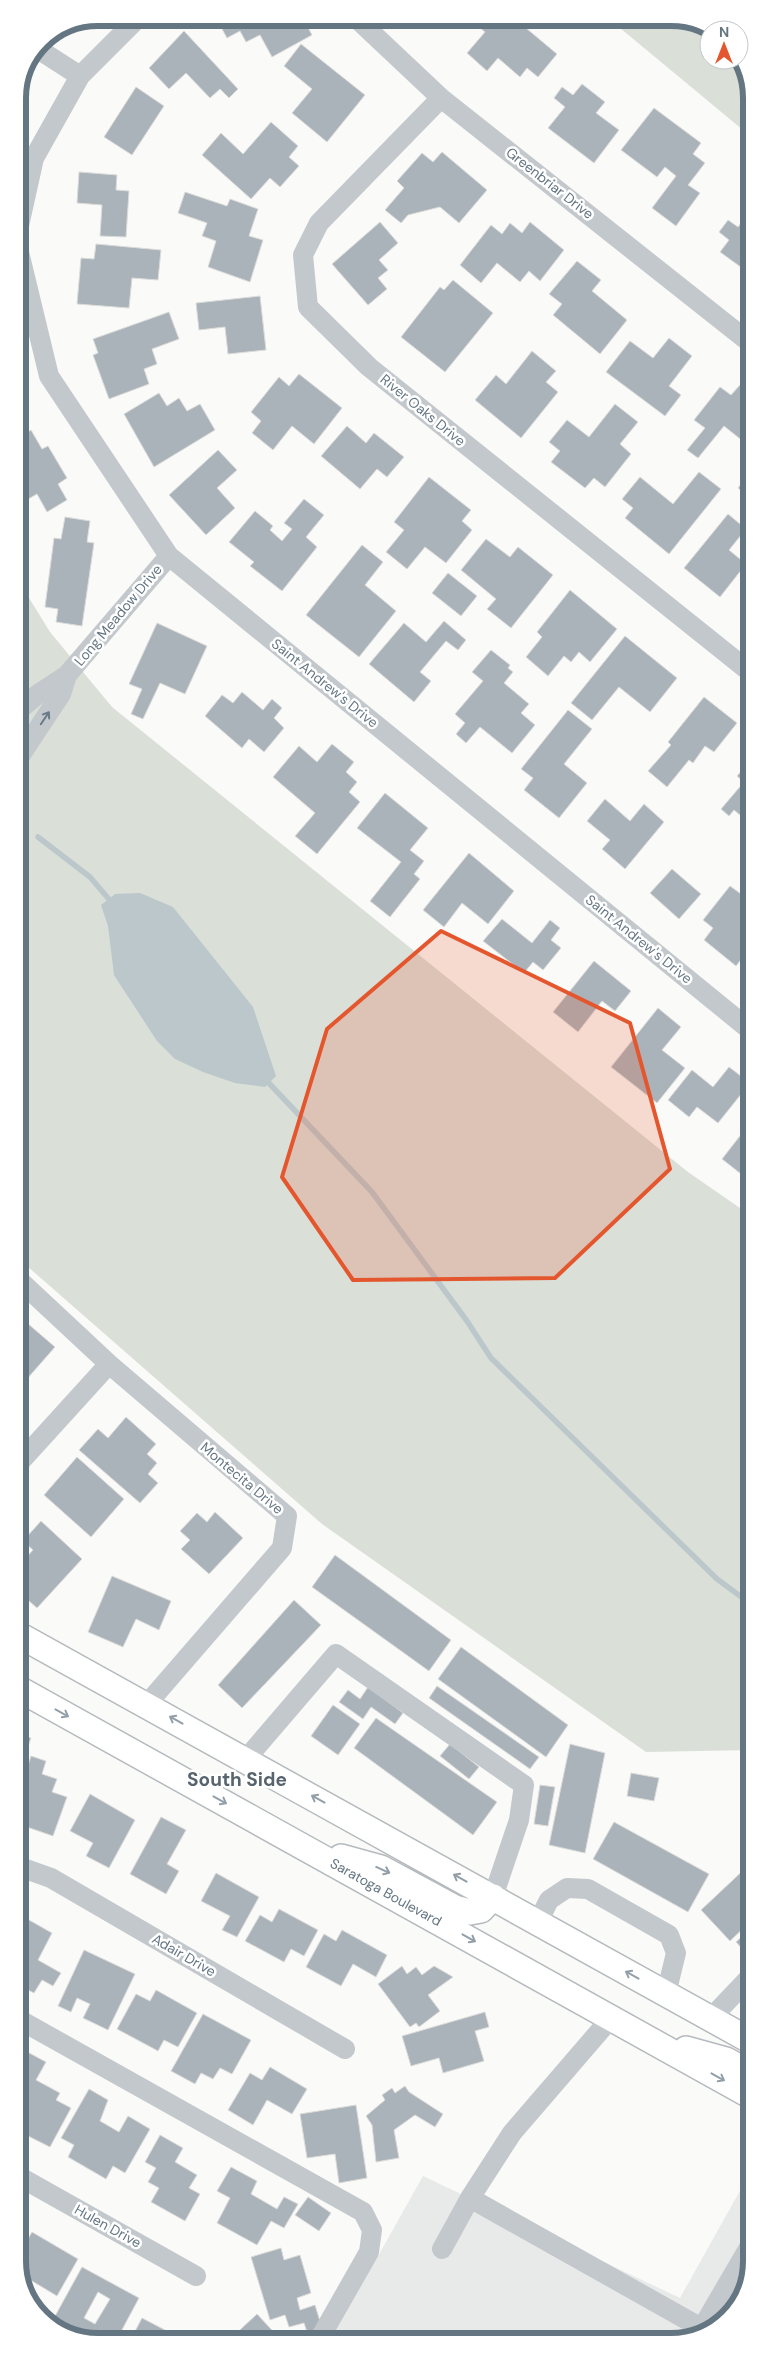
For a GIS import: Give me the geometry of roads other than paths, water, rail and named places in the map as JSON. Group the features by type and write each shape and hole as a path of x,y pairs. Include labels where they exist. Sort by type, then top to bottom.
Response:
{"main road":[{"path":"26,1639 147,1704 743,2036"},
{"name":"Saratoga Boulevard","path":"26,1692 743,2092"},
{"path":"303,1846 381,1868 455,1908 470,1912 481,1910 493,1897"},
{"path":"650,2040 726,2060 743,2070"}],"street":[{"path":"26,194 34,158 80,76 130,26"},
{"name":"Greenbriar Drive","path":"364,26 441,98 743,337"},
{"path":"43,52 80,76"},
{"name":"River Oaks Drive","path":"441,98 319,222 303,255 308,307 369,367 743,666"},
{"name":"Saint Andrew's Drive","path":"26,281 49,376 169,556 743,1024"},
{"name":"Long Meadow Drive","path":"26,704 67,675 169,556"},
{"name":"Long Meadow Drive","path":"26,747 61,694 67,675"},
{"name":"Montecita Drive","path":"26,1287 108,1364 287,1516 282,1548 147,1704"},
{"path":"26,1455 108,1364"},
{"path":"246,1759 336,1654 524,1785 519,1820 493,1897"},
{"name":"Adair Drive","path":"26,1869 51,1878 345,2049"},
{"path":"538,1922 550,1900 567,1888 588,1889 669,1935 676,1953 666,1994"},
{"path":"711,2018 743,1984"},
{"path":"442,2249 470,2198 512,2133 611,2018"},
{"path":"26,2023 363,2212 372,2230 370,2252 323,2333"},
{"name":"Hulen Drive","path":"26,2180 196,2276"},
{"path":"470,2198 699,2327"},
{"path":"706,2323 743,2260"}],"waterway":[{"path":"38,837 90,877 113,904"},
{"path":"265,1079 372,1192 467,1321 491,1358 717,1579 743,1598"}],"district":[{"name":"South Side","path":"237,1779"}]}
